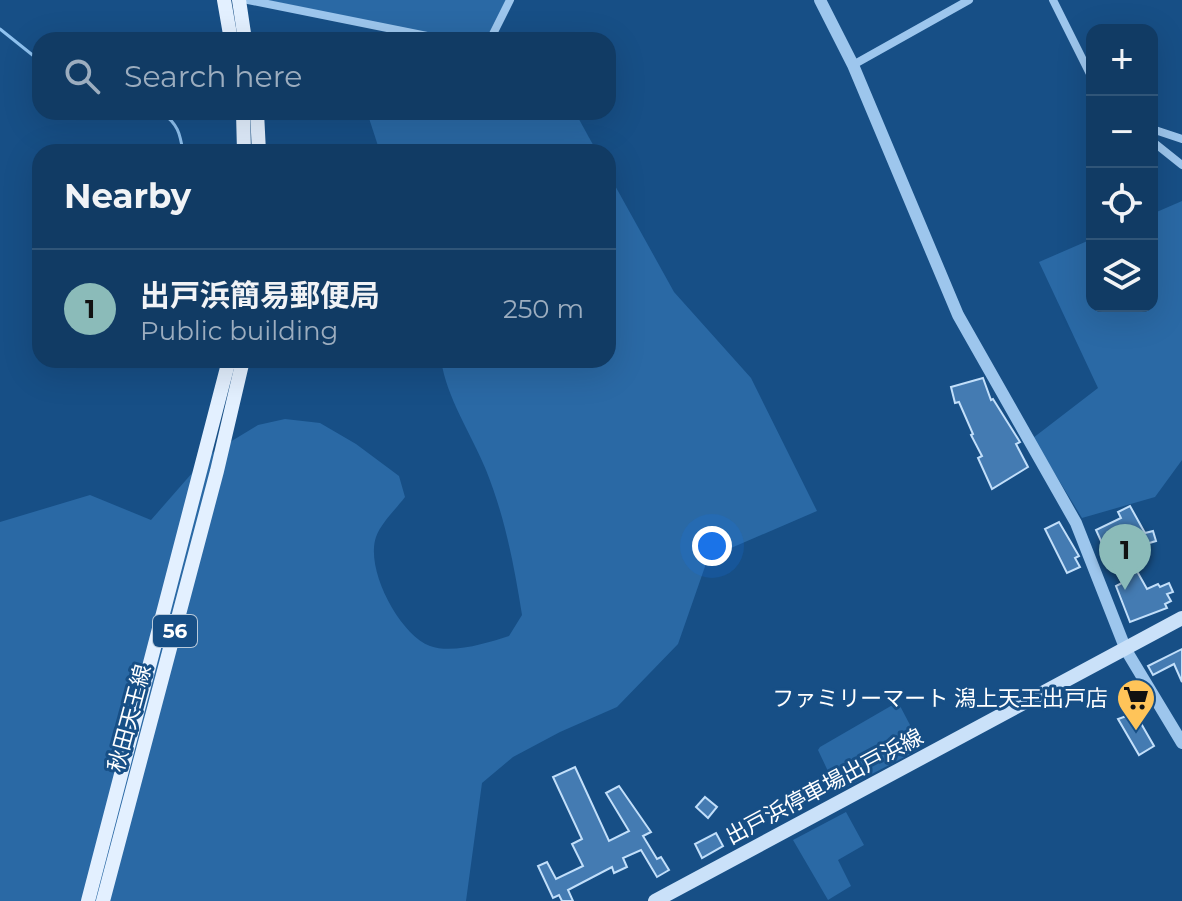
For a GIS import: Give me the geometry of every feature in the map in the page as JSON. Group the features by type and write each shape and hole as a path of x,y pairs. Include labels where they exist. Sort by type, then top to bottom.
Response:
{"main road":[{"path":"224,0 230,32"},
{"path":"239,0 244,32"},
{"path":"243,120 244,144"},
{"path":"257,120 259,144"},
{"name":"秋田天王線","path":"88,901 227,368"},
{"name":"秋田天王線","path":"103,901 210,501 241,368"},
{"name":"出戸浜停車場出戸浜線","path":"655,901 1182,618"}],"street":[{"path":"248,0 407,32"},
{"path":"494,32 510,0"},
{"path":"820,0 853,65 958,315 1076,523 1126,650 1182,743"},
{"path":"853,65 969,0"},
{"path":"1053,0 1086,66"},
{"path":"1158,131 1182,139"},
{"path":"1158,146 1182,165"}],"shaded area":[{"path":"266,0 507,0 491,32 421,32"},
{"path":"370,120 579,120 593,144 377,144"},
{"path":"616,187 674,292 751,378 817,511 708,558 678,644 617,707 513,757 482,783 466,901 0,901 0,522 90,495 151,520 207,456 258,425 285,419 320,423 356,444 399,476 405,497 378,532 374,550 375,566 387,599 407,628 430,646 449,649 470,647 509,636 522,615 508,541 493,488 443,368 616,368"},
{"path":"1182,201 1182,460 1155,497 1082,518 1033,438 1098,388 1039,262 1086,242 1086,312 1158,312 1158,211"},
{"path":"896,703 920,744 918,750 843,789 835,786 818,750 820,747"},
{"path":"846,812 864,845 838,860 851,886 828,900 793,840"}],"building":[{"path":"983,378 991,400 1020,442 1016,444 1028,467 992,489 978,458 982,456 959,402 955,403 951,387"},
{"path":"1130,506 1145,533 1153,531 1156,541 1146,544 1148,550 1129,557 1147,589 1169,583 1173,592 1167,594 1171,601 1165,604 1167,608 1130,622 1116,586 1122,583 1113,566 1109,568 1096,530 1121,518 1118,512"},
{"path":"1059,522 1079,556 1075,558 1080,567 1067,573 1045,529"},
{"path":"1182,649 1182,682 1174,664 1153,675 1148,666"},
{"name":"ファミリーマート 潟上天王出戸店","path":"1135,713 1154,746 1139,755 1118,719"},
{"path":"575,767 609,841 629,831 606,793 619,786 651,832 643,836 657,859 661,857 669,870 657,877 641,850 623,858 627,867 614,873 612,867 568,890 573,901 562,901 559,895 553,898 538,866 547,862 556,879 583,866 572,844 582,839 553,777"},
{"path":"705,797 717,807 708,818 696,807"},
{"path":"716,833 723,846 702,858 695,844"}],"waterway":[{"path":"0,29 32,55"},
{"path":"170,120 182,144"}],"place":[{"name":"出戸浜簡易郵便局","path":"1125,590"},
{"name":"ファミリーマート 潟上天王出戸店","path":"1136,732"}]}
